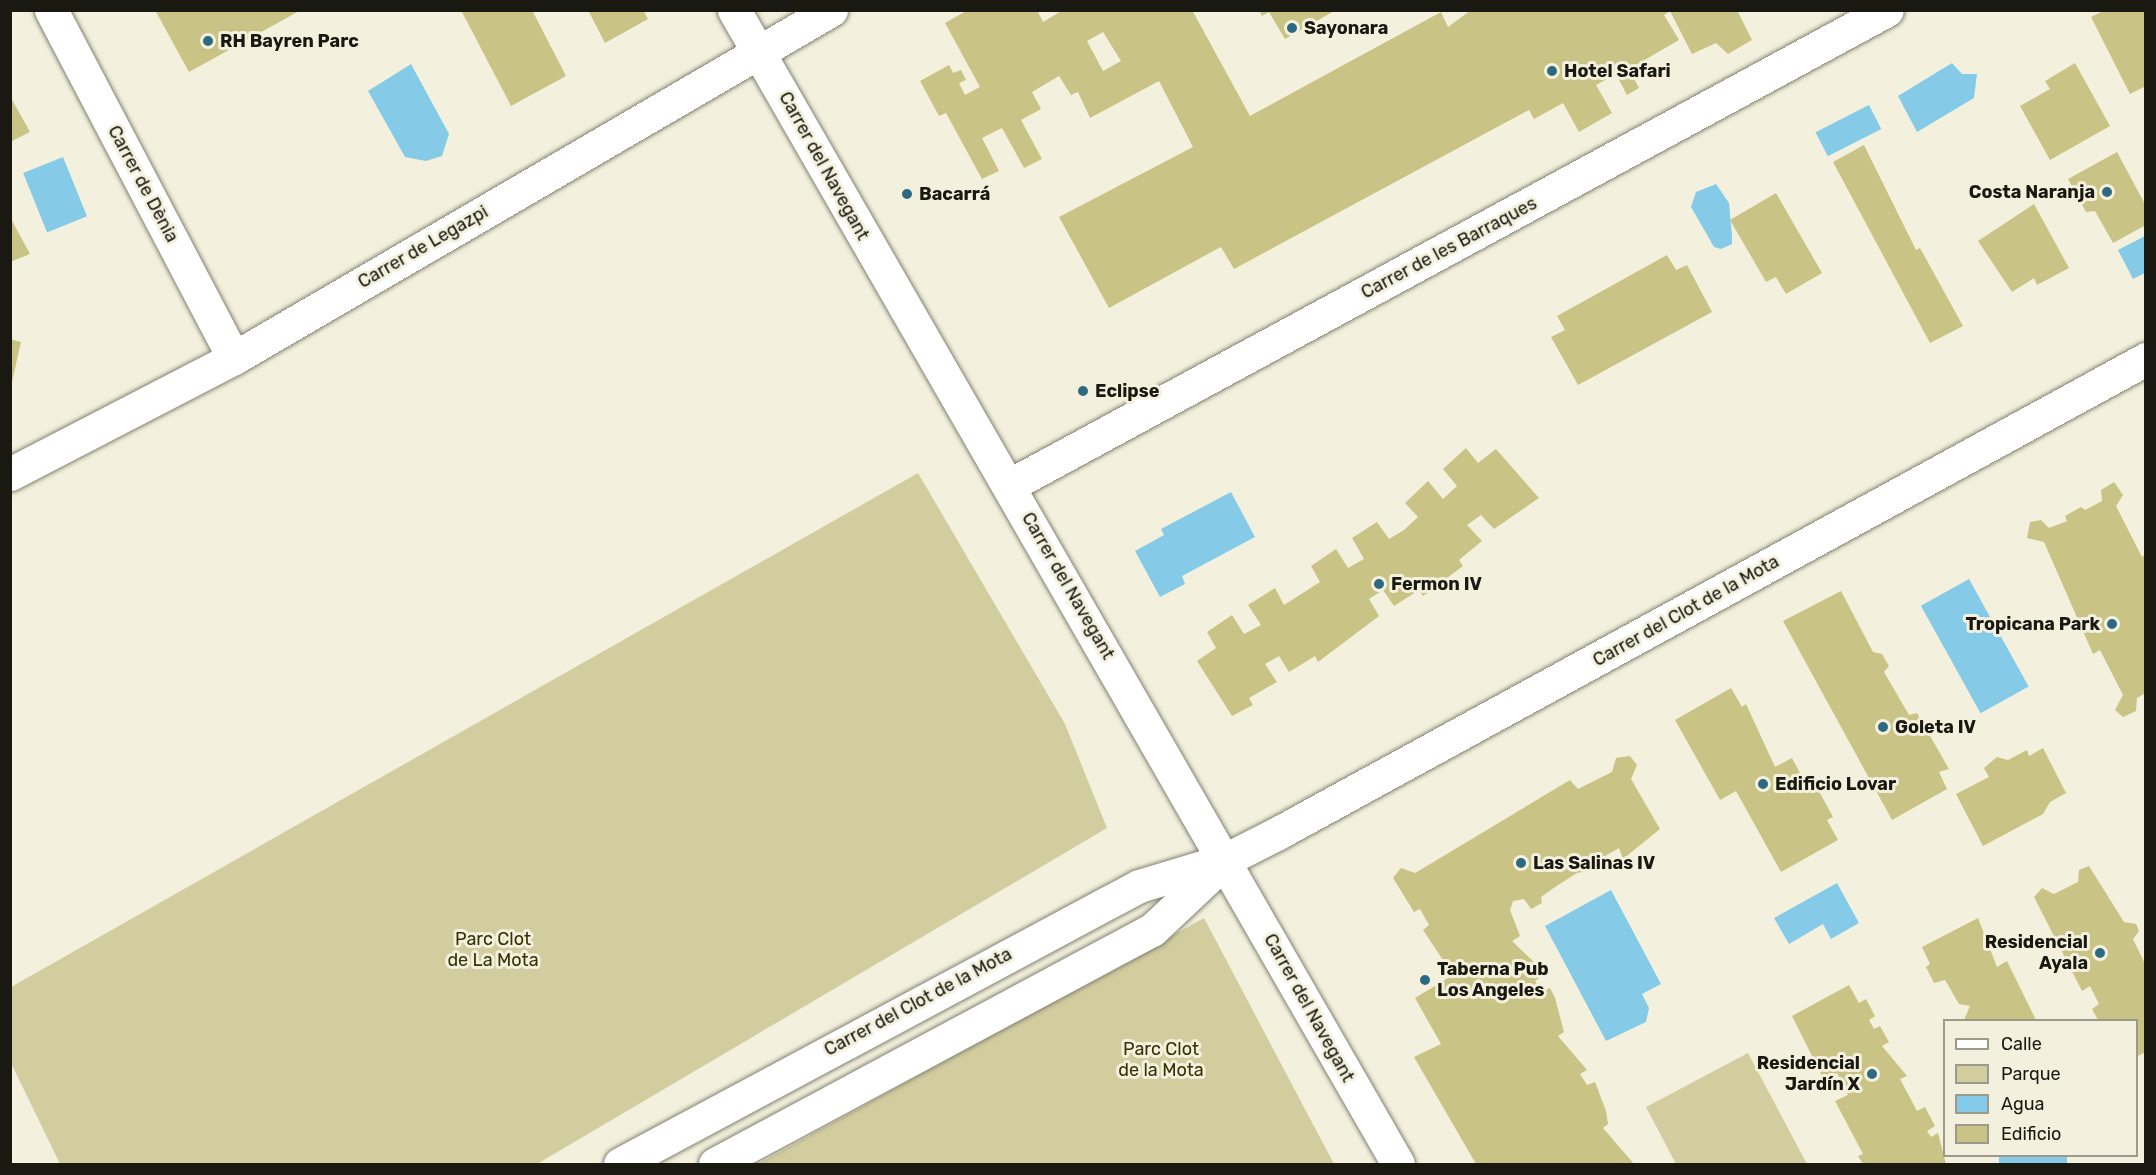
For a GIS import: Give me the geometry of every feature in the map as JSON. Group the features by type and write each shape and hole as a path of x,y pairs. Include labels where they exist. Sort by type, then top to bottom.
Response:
{"street":[{"name":"Carrer de Dènia","path":"51,10 234,358"},
{"name":"Carrer del Navegant","path":"734,10 1010,485 1398,1164"},
{"name":"Carrer de Legazpi","path":"10,474 234,358 757,50 831,10"},
{"name":"Carrer de les Barraques","path":"1010,485 1887,10"},
{"name":"Carrer del Clot de la Mota","path":"620,1164 1139,886 1225,860 2145,360"},
{"name":"Carrer del Clot de la Mota","path":"715,1164 1152,930 1225,860"}],"green space":[{"name":"Parc Clot de La Mota","path":"918,473 1065,724 1107,828 537,1164 60,1164 11,1063 11,987"},
{"name":"Parc Clot de la Mota","path":"1204,918 1334,1164 758,1164"},
{"path":"1748,1053 1807,1164 1676,1164 1646,1107"}],"water":[{"path":"1952,63 1962,74 1977,74 1974,98 1917,132 1898,96"},
{"path":"411,64 449,134 442,156 426,161 405,157 368,91"},
{"path":"1869,105 1881,129 1828,156 1816,132"},
{"path":"63,157 87,216 47,232 23,173"},
{"path":"1716,184 1729,203 1732,236 1732,244 1721,249 1714,247 1691,207 1696,192"},
{"path":"2145,236 2145,273 2133,279 2118,250"},
{"path":"1231,492 1255,537 1182,576 1185,584 1160,597 1135,551 1164,535 1161,529"},
{"path":"1969,579 2029,687 1981,713 1921,606"},
{"path":"1837,883 1859,923 1831,939 1823,924 1789,944 1774,918"},
{"path":"1611,890 1661,984 1642,994 1649,1008 1646,1022 1606,1041 1545,926"},
{"path":"1999,1157 2067,1157 2067,1164 1999,1164"}],"building":[{"name":"RH Bayren Parc","path":"155,10 301,10 189,72"},
{"path":"461,10 532,10 566,76 511,106"},
{"path":"588,10 643,10 648,19 605,43"},
{"path":"968,10 1037,10 1043,22 1063,10 1192,10 1250,116 1441,12 1448,27 1471,10 1737,10 1752,40 1728,54 1716,43 1692,54 1670,11 1664,15 1679,40 1629,69 1639,88 1627,95 1616,74 1596,85 1612,113 1579,132 1563,103 1534,119 1529,110 1234,269 1221,247 1109,308 1059,217 1193,147 1159,81 1090,118 1078,92 1071,95 1059,76 1032,92 1041,109 1021,120 1042,159 1024,168 1002,128 982,138 999,171 982,179 946,113 939,116 920,81 949,65 953,73 961,70 966,80 959,83 965,95 980,87 945,23","holes":["1103,32 1121,61 1103,71 1087,41"]},
{"name":"Sayonara","path":"1259,10 1336,10 1285,39 1269,12 1262,16"},
{"path":"2105,10 2146,10 2146,86 2130,94 2091,17"},
{"path":"2075,63 2110,126 2050,160 2020,106 2050,89 2045,81"},
{"path":"10,96 30,132 10,142"},
{"path":"1864,145 1916,250 1920,248 1963,326 1930,343 1833,162"},
{"name":"Costa Naranja","path":"2117,152 2146,206 2146,225 2113,243 2095,211 2086,212 2068,179"},
{"path":"1776,193 1822,273 1786,294 1776,277 1766,282 1730,220"},
{"path":"2034,204 2069,268 2037,285 2034,278 2012,292 1978,241"},
{"path":"10,217 30,254 10,262"},
{"path":"1667,255 1676,270 1687,265 1712,312 1578,385 1551,337 1565,330 1557,316"},
{"path":"10,339 21,342 11,386 10,386"},
{"name":"Fermon IV","path":"1466,448 1478,463 1496,449 1539,498 1494,529 1481,515 1467,525 1482,541 1459,560 1463,566 1423,596 1419,590 1394,606 1383,590 1369,599 1379,616 1318,662 1315,656 1289,672 1279,656 1265,664 1277,682 1249,698 1253,705 1232,716 1197,661 1216,648 1207,632 1232,615 1244,634 1261,625 1248,605 1275,588 1284,605 1320,582 1311,566 1336,549 1348,568 1364,559 1352,538 1377,522 1389,539 1404,530 1418,517 1405,503 1428,481 1443,499 1457,486 1443,469"},
{"name":"Tropicana Park","path":"2114,482 2123,495 2116,506 2142,557 2146,554 2146,693 2137,698 2136,711 2123,717 2115,710 2123,695 2100,650 2093,654 2044,542 2027,538 2030,522 2041,520 2049,528 2067,521 2065,516 2081,507 2085,510 2102,501 2101,490"},
{"name":"Goleta IV","path":"1841,591 1873,652 1882,654 1889,666 1884,672 1909,715 1917,713 1949,769 1939,772 1947,789 1892,820 1783,621"},
{"name":"Edificio Lovar","path":"1731,688 1742,707 1746,704 1775,767 1792,758 1802,777 1809,773 1833,817 1827,820 1838,840 1781,872 1736,791 1720,800 1675,720"},
{"name":"Goleta IV","path":"2043,748 2066,793 2050,802 2043,814 1983,846 1956,794 1989,777 1984,768 1997,757 2008,760 2027,750 2029,756"},
{"path":"1630,756 1637,765 1631,779 1660,829 1623,859 1619,848 1605,856 1610,866 1577,873 1541,897 1542,903 1531,909 1524,899 1513,901 1510,910 1520,936 1512,941 1537,965 1542,976 1535,981 1542,992 1550,988 1555,998 1564,1032 1558,1036 1587,1070 1580,1074 1587,1085 1595,1082 1606,1111 1608,1124 1603,1128 1634,1164 1476,1164 1414,1057 1441,1044 1415,998 1453,975 1423,930 1429,925 1420,909 1414,912 1393,878 1401,868 1415,873 1570,780 1578,789 1612,772 1616,758"},
{"name":"Residencial Ayala","path":"2089,866 2124,922 2136,924 2139,931 2133,939 2146,966 2146,1052 2138,1056 2138,1019 2097,1019 2092,1009 2099,1004 2090,986 2082,991 2034,897 2042,888 2054,894 2078,882 2079,870"},
{"path":"1978,918 1997,967 2007,961 2036,1019 1964,1019 1970,1006 1959,1004 1945,980 1934,983 1926,967 1930,964 1922,947"},
{"name":"Residencial Jardín X","path":"1849,985 1859,1003 1866,999 1875,1016 1869,1020 1874,1029 1880,1026 1889,1042 1882,1046 1907,1076 1900,1079 1917,1111 1925,1107 1935,1126 1927,1131 1931,1137 1938,1133 1946,1164 1863,1164 1858,1156 1863,1154 1835,1101 1848,1095 1837,1073 1824,1080 1792,1016"}],"place":[{"name":"Sayonara","path":"1292,28"},
{"name":"RH Bayren Parc","path":"208,41"},
{"name":"Hotel Safari","path":"1552,71"},
{"name":"Costa Naranja","path":"2107,192"},
{"name":"Bacarrá","path":"907,194"},
{"name":"Eclipse","path":"1083,391"},
{"name":"Fermon IV","path":"1379,584"},
{"name":"Tropicana Park","path":"2112,624"},
{"name":"Goleta IV","path":"1883,727"},
{"name":"Edificio Lovar","path":"1763,784"},
{"name":"Las Salinas IV","path":"1521,863"},
{"name":"Residencial Ayala","path":"2100,953"},
{"name":"Taberna Pub Los Angeles","path":"1425,980"},
{"name":"Residencial Jardín X","path":"1872,1074"}]}
